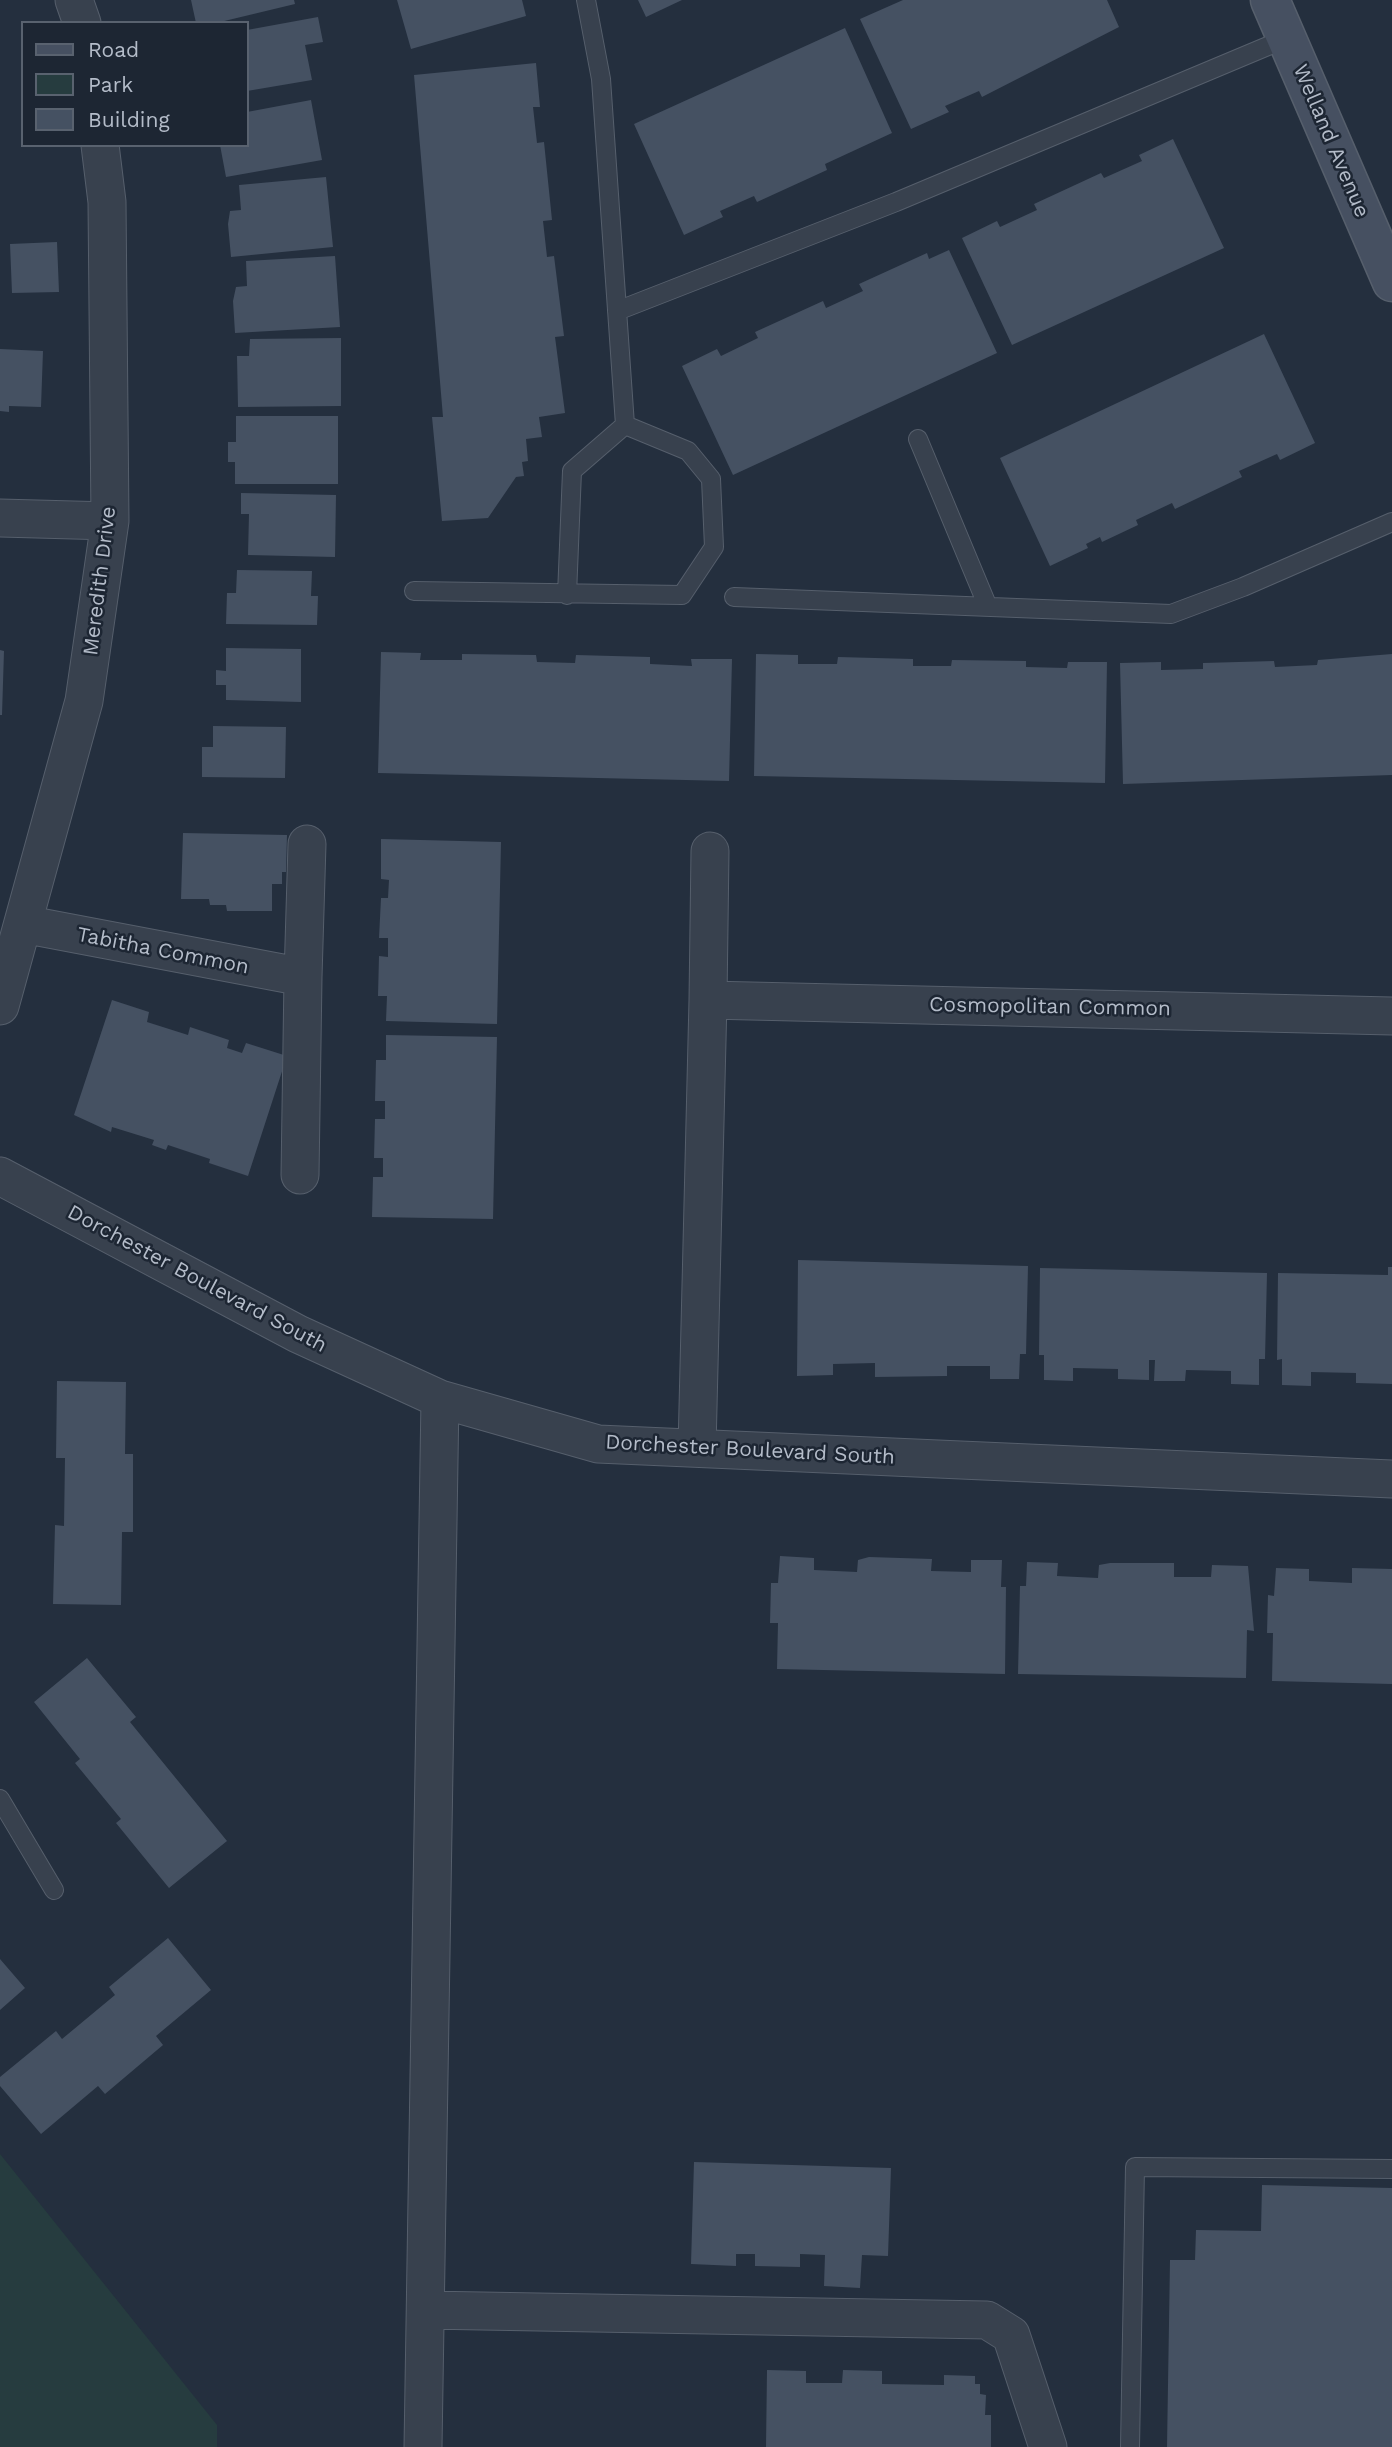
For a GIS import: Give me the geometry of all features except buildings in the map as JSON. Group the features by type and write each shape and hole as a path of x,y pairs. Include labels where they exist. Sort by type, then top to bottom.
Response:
{"street":[{"path":"74,0 81,21"},
{"name":"Welland Avenue","path":"1270,0 1392,282"},
{"name":"Meredith Drive","path":"0,1006 84,701 110,521 107,202 100,147"},
{"path":"0,519 110,521"},
{"path":"300,1175 307,844"},
{"path":"697,1448 710,851"},
{"name":"Tabitha Common","path":"23,924 303,977"},
{"name":"Cosmopolitan Common","path":"708,1000 1392,1016"},
{"name":"Dorchester Boulevard South","path":"0,1176 299,1334 440,1399 598,1444 1392,1479"},
{"path":"423,2447 440,1399"},
{"path":"426,2310 987,2320 1011,2335 1048,2447"}],"lane":[{"path":"586,0 601,79 625,425"},
{"path":"617,311 895,202 1287,38"},
{"path":"414,591 681,595 714,547 711,478 688,451 625,425"},
{"path":"568,595 572,471 625,425"},
{"path":"918,439 988,607"},
{"path":"734,597 1171,614 1243,587 1392,523"},
{"path":"0,1799 54,1890"},
{"path":"1130,2447 1135,2167 1392,2169"}],"green space":[{"path":"0,2154 217,2425 217,2447 0,2447"}]}
